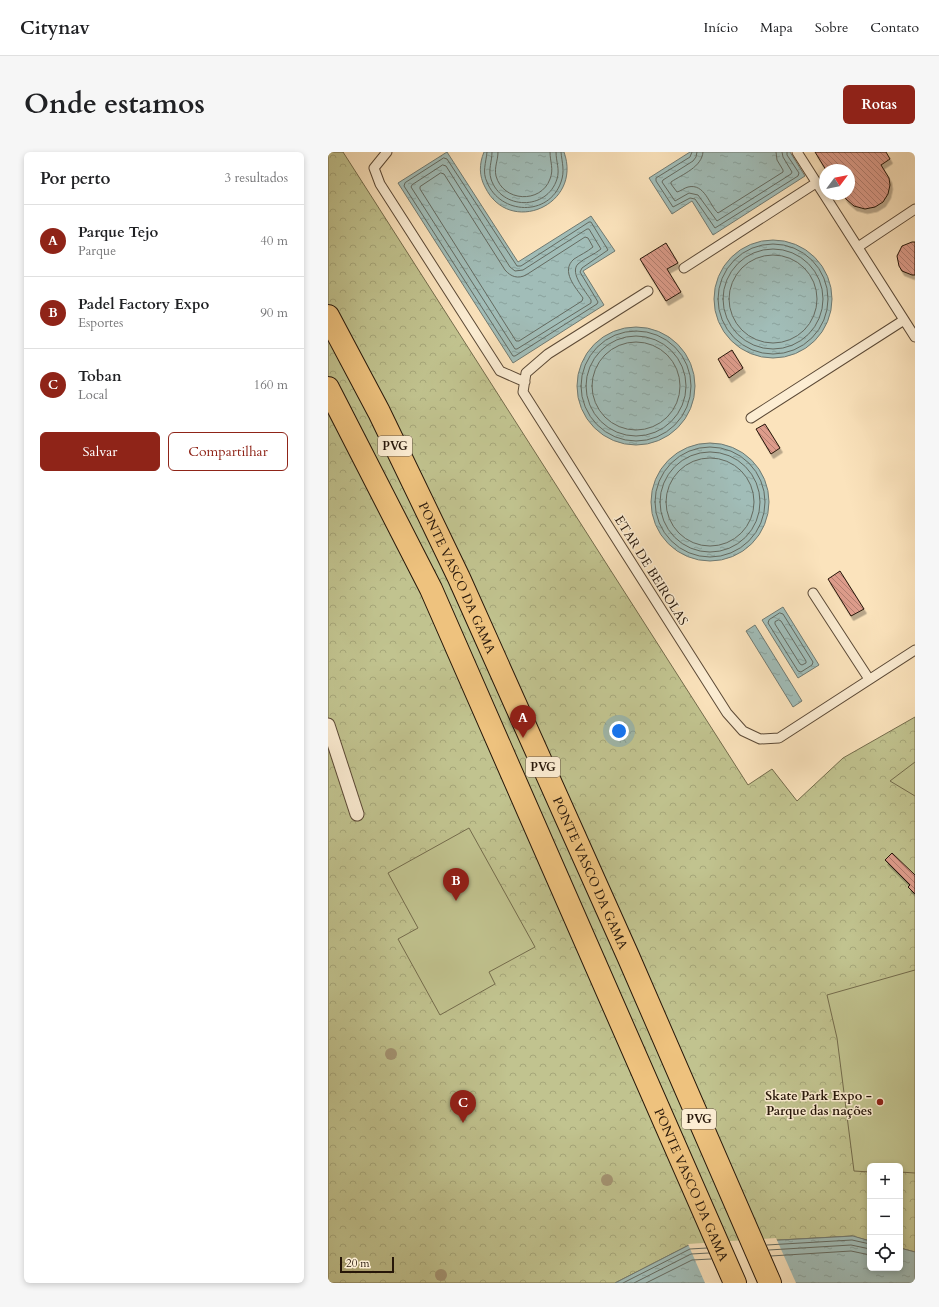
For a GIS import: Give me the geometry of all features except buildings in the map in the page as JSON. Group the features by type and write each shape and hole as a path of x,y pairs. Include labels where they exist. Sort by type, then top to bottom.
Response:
{"highway":[{"name":"PONTE VASCO DA GAMA","path":"328,316 379,412 459,578 628,956 770,1283"},
{"name":"PONTE VASCO DA GAMA","path":"328,388 430,589 735,1283"}],"street":[{"path":"328,726 357,814"}],"lane":[{"path":"387,152 374,168 380,184 500,371 525,382 526,373 548,354 648,291"},
{"path":"797,152 915,337"},
{"path":"684,268 816,183"},
{"path":"858,247 915,209"},
{"path":"751,418 904,320"},
{"name":"ETAR DE BEIROLAS","path":"525,382 523,392 727,713 743,731 760,739 779,738 915,650"},
{"path":"813,593 869,679"}],"green space":[{"path":"328,152 343,152 748,785 772,769 797,801 843,758 915,717 915,1252 903,1249 903,1163 867,1163 867,1240 852,1236 689,1245 615,1283 328,1283"},
{"path":"915,762 915,796 890,781"},
{"path":"469,828 535,947 489,972 495,984 440,1015 398,939 418,928 388,873"},
{"name":"Skate Park Expo - Parque das nações","path":"915,970 915,1173 903,1172 903,1163 867,1163 867,1172 854,1171 837,1038 827,995"}],"water":[{"path":"447,152 518,262 591,216 615,251 583,271 604,305 513,363 398,183"},
{"path":"484,152 564,152 567,171 563,187 554,200 541,208 526,212 510,210 496,202 483,183 480,170"},
{"path":"690,152 790,152 805,176 713,235 692,201 672,214 649,178"},
{"path":"773,240 796,244 815,257 828,276 832,299 828,322 815,341 796,354 773,358 750,354 731,341 718,322 714,299 718,276 731,257 750,244"},
{"path":"636,327 659,331 678,344 691,363 695,386 691,409 678,428 659,441 636,445 613,441 594,428 581,409 577,386 581,363 594,344 613,331"},
{"path":"710,443 733,447 752,460 765,479 769,502 765,525 752,544 733,557 710,561 687,557 668,544 655,525 651,502 655,479 668,460 687,447"},
{"path":"783,607 819,665 798,678 762,620"},
{"path":"755,625 802,701 793,707 746,631"},
{"path":"853,1236 867,1240 867,1271 903,1271 903,1249 915,1252 915,1283 615,1283 689,1245"}],"pier":[{"path":"776,1238 796,1283 705,1283 688,1244"}],"place":[{"name":"Parque Tejo","path":"523,738"},
{"name":"Padel Factory Expo","path":"456,901"},
{"name":"Skate Park Expo - Parque das nações","path":"880,1102"},
{"name":"Toban","path":"463,1123"}]}
